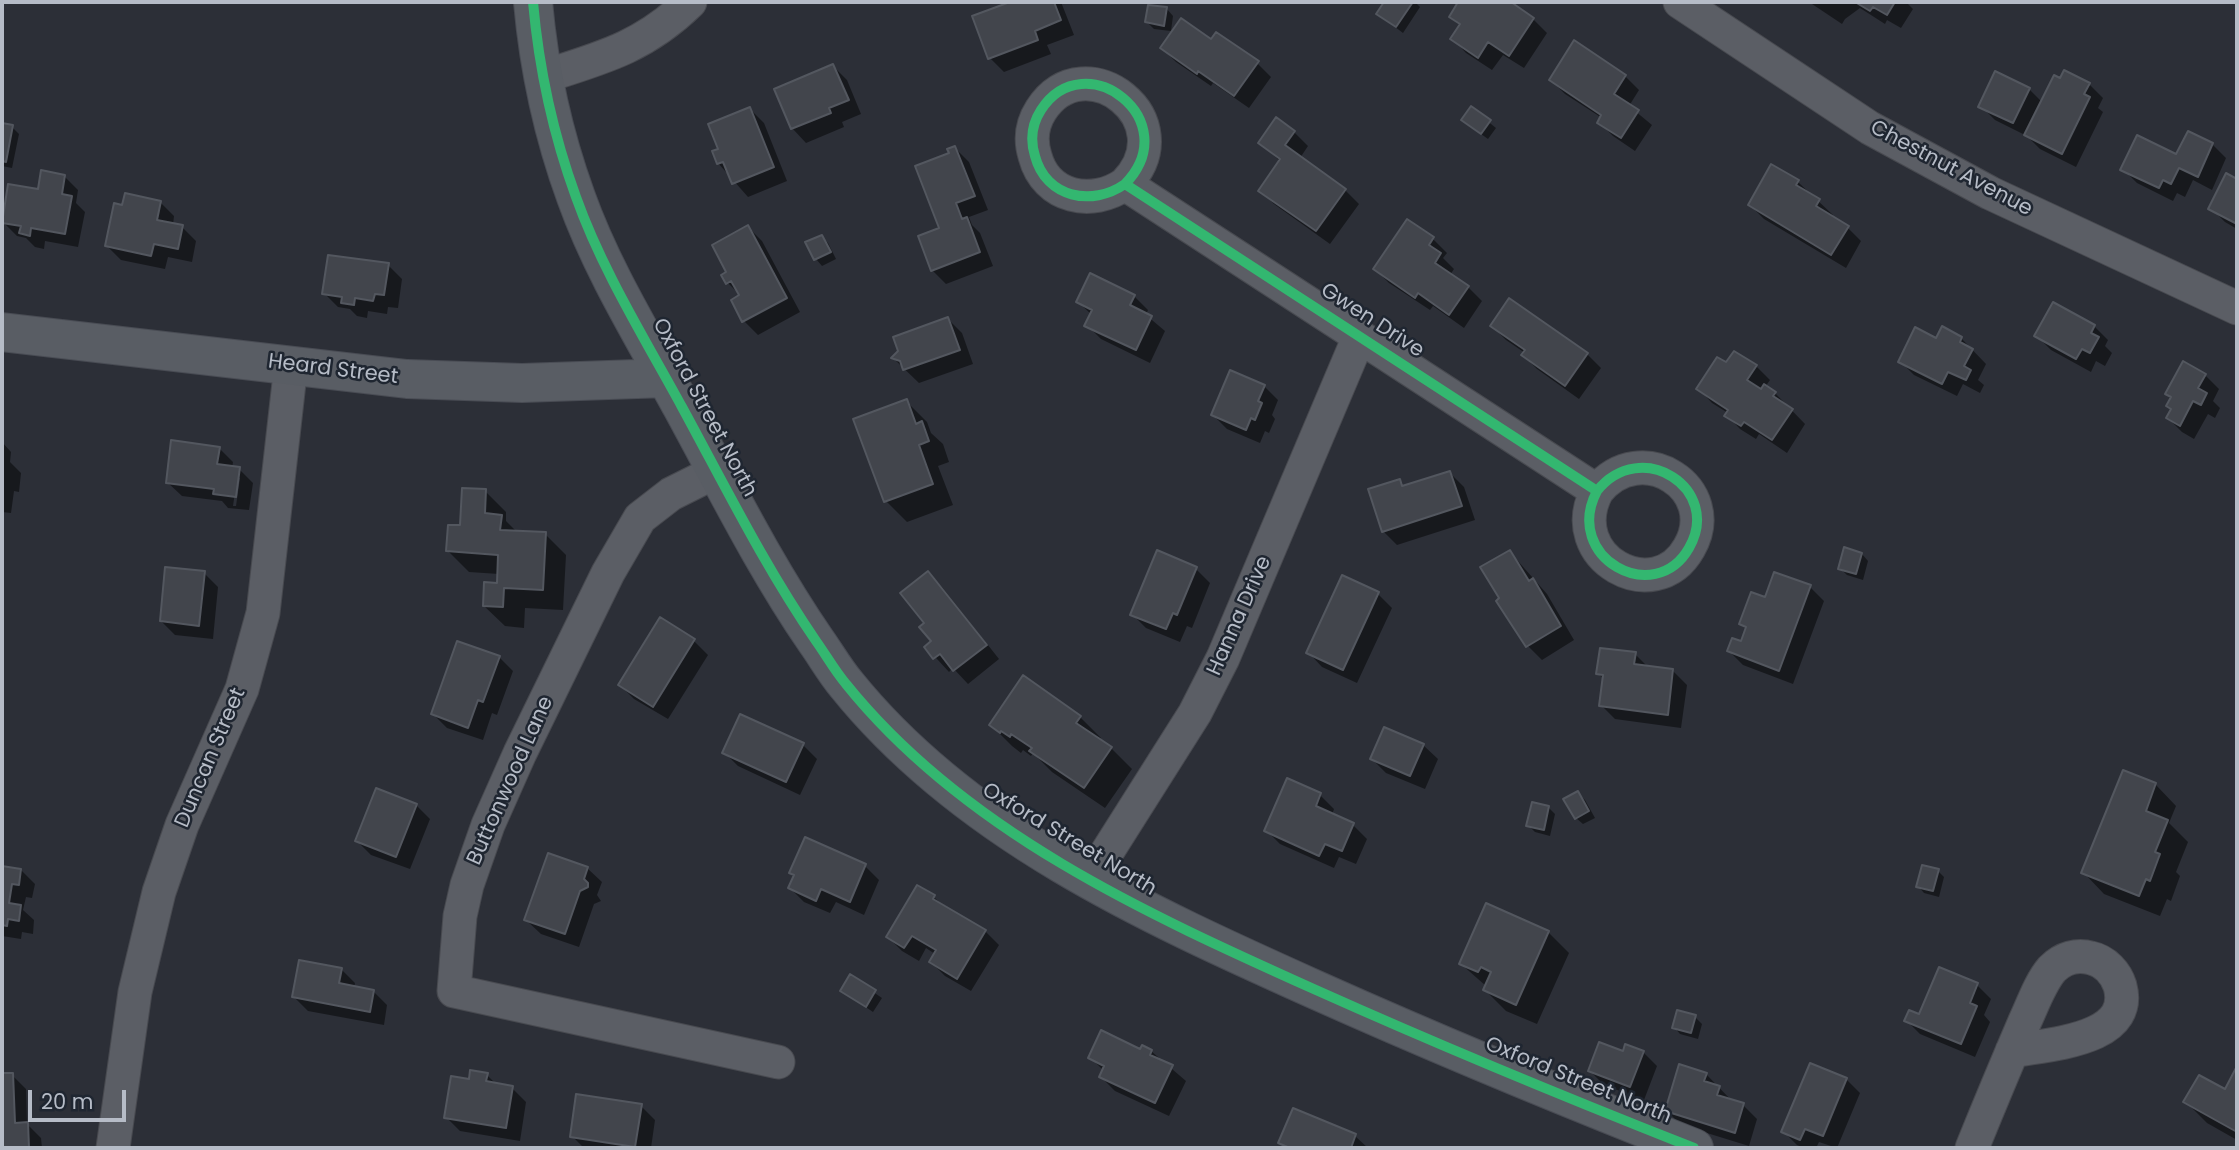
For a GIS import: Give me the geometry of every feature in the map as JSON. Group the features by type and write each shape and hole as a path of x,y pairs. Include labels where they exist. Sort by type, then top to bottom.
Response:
{"street":[{"name":"Oxford Street North","path":"533,2 542,77 558,144 577,201 603,259 777,581 845,683 898,743 961,797 1047,854 1161,918 1430,1041 1694,1148"},
{"path":"542,77 619,52 651,34 690,2"},
{"name":"Chestnut Avenue","path":"1696,7 1870,128 1990,192 2237,308"},
{"name":"Gwen Drive","path":"1125,184 1597,491"},
{"name":"Heard Street","path":"2,332 407,379 522,383 666,378"},
{"name":"Hanna Drive","path":"1090,879 1188,724 1223,658 1359,337"},
{"name":"Duncan Street","path":"113,1148 133,1003 159,892 183,825 242,689 263,613 291,365"},
{"name":"Buttonwood Lane","path":"717,471 671,494 640,519 608,573 509,777 484,835 460,916 454,991 778,1062"},
{"path":"1972,1148 2012,1051"}],"building":[{"path":"1010,2 1054,2 1061,20 1035,31 1038,40 988,59 972,16"},
{"path":"1384,2 1413,2 1396,27 1376,14"},
{"path":"1458,2 1511,2 1534,18 1509,56 1488,42 1478,58 1450,39 1460,24 1449,17"},
{"path":"1855,2 1895,2 1887,15 1873,7 1870,11"},
{"path":"1148,5 1167,7 1164,26 1145,22"},
{"path":"1181,18 1211,39 1216,32 1259,61 1234,96 1160,48"},
{"path":"1574,40 1626,75 1614,94 1639,110 1621,138 1597,123 1601,115 1549,80"},
{"path":"833,64 849,100 829,108 831,113 791,129 774,89"},
{"path":"2064,70 2090,83 2084,94 2090,97 2062,154 2024,135 2054,75 2060,78"},
{"path":"1995,71 2030,88 2013,123 1978,107"},
{"path":"1471,106 1491,120 1481,134 1461,120"},
{"path":"750,107 774,167 732,184 723,162 717,164 712,151 718,149 708,124"},
{"path":"1276,117 1295,131 1285,145 1346,189 1316,231 1258,191 1280,159 1258,143"},
{"path":"2,123 13,125 6,162 2,161"},
{"path":"2188,131 2213,143 2198,177 2179,168 2171,184 2163,180 2159,188 2120,170 2137,135 2176,154"},
{"path":"955,146 975,196 956,203 962,219 967,217 980,252 931,271 918,236 939,228 915,166 949,153 947,149"},
{"path":"1771,164 1799,180 1796,185 1820,199 1816,206 1849,226 1831,255 1748,205"},
{"path":"41,170 65,175 62,194 72,196 65,234 31,228 30,236 19,233 21,226 2,223 8,184 38,189"},
{"path":"2226,173 2237,179 2237,224 2208,209"},
{"path":"125,193 161,201 157,220 183,225 178,249 154,244 151,256 105,246 114,203 122,205"},
{"path":"1407,219 1434,237 1429,245 1441,253 1435,263 1469,286 1449,315 1418,293 1415,298 1373,269"},
{"path":"748,225 787,298 742,322 731,300 739,295 731,281 726,284 721,275 726,272 712,245"},
{"path":"822,235 831,252 814,260 805,242"},
{"path":"328,255 389,263 384,295 375,294 373,301 355,298 354,305 341,303 342,297 322,294"},
{"path":"1090,273 1135,295 1130,305 1152,316 1136,350 1084,326 1092,310 1076,302"},
{"path":"1509,298 1588,353 1565,386 1521,355 1525,350 1490,326"},
{"path":"2053,302 2095,325 2091,333 2099,337 2090,353 2082,349 2076,359 2034,336"},
{"path":"948,317 960,350 903,370 900,361 891,358 898,351 893,337"},
{"path":"1942,326 1962,337 1960,342 1973,349 1964,366 1971,370 1966,380 1948,372 1942,384 1898,362 1915,327 1936,338"},
{"path":"1734,351 1757,365 1747,380 1761,389 1764,384 1776,392 1773,396 1793,409 1772,440 1744,422 1741,426 1724,416 1728,410 1696,389 1717,357 1726,362"},
{"path":"2183,361 2206,374 2198,388 2207,393 2201,405 2193,401 2180,426 2166,418 2171,409 2166,406 2171,397 2165,394"},
{"path":"1230,370 1265,385 1258,401 1262,403 1255,420 1251,418 1246,430 1211,415"},
{"path":"907,399 916,424 922,421 929,441 919,445 933,484 884,502 853,419"},
{"path":"171,440 220,447 217,464 240,467 236,497 213,494 214,489 166,483"},
{"path":"1450,471 1462,506 1382,532 1368,489 1400,479 1402,486"},
{"path":"462,488 486,489 485,513 502,515 500,530 546,532 543,590 504,588 503,607 483,606 484,582 497,583 498,555 446,551 448,525 460,525"},
{"path":"1844,547 1862,553 1856,574 1838,569"},
{"path":"1157,550 1197,567 1177,615 1173,613 1166,629 1130,615"},
{"path":"1510,550 1529,581 1533,578 1561,626 1526,647 1496,601 1499,598 1480,567"},
{"path":"165,567 205,571 199,626 160,621"},
{"path":"928,571 987,645 953,671 940,654 933,659 924,647 931,641 919,627 924,623 900,593"},
{"path":"1774,572 1811,585 1779,671 1727,651 1732,638 1741,641 1746,627 1739,624 1751,592 1765,597"},
{"path":"1342,575 1379,592 1343,670 1306,653"},
{"path":"660,617 695,639 653,707 618,685"},
{"path":"457,641 500,656 483,702 478,700 468,728 431,714"},
{"path":"1600,648 1636,652 1634,664 1673,669 1668,715 1599,706 1603,675 1596,674"},
{"path":"1023,675 1081,716 1076,723 1112,747 1084,788 1029,751 1032,748 1011,734 1010,737 1001,731 1000,733 989,725"},
{"path":"740,714 804,743 786,782 722,753"},
{"path":"1384,727 1424,744 1410,776 1370,759"},
{"path":"2123,770 2156,783 2146,811 2168,820 2155,852 2160,854 2150,881 2146,879 2139,896 2081,873"},
{"path":"1287,778 1321,793 1316,806 1354,823 1342,851 1325,844 1319,856 1264,831"},
{"path":"376,788 417,804 396,857 355,841"},
{"path":"1578,791 1589,811 1575,819 1563,799"},
{"path":"1532,802 1549,806 1544,830 1526,826"},
{"path":"805,837 866,864 850,902 821,889 816,901 788,888 794,875 789,873"},
{"path":"548,853 588,867 584,879 588,887 580,891 565,934 524,920"},
{"path":"1922,865 1939,869 1933,891 1916,887"},
{"path":"2,866 21,869 19,885 12,884 9,903 21,905 19,921 8,919 7,926 2,925"},
{"path":"917,885 935,895 933,899 986,930 957,979 929,962 936,950 912,936 904,948 886,937"},
{"path":"1486,903 1549,931 1516,1005 1483,990 1491,972 1481,967 1478,972 1459,964"},
{"path":"299,960 342,968 339,983 374,990 370,1012 292,997"},
{"path":"1939,967 1978,983 1970,1003 1977,1006 1961,1044 1904,1021 1909,1010 1919,1014"},
{"path":"850,974 876,990 866,1007 840,991"},
{"path":"1677,1010 1696,1015 1691,1033 1672,1028"},
{"path":"1101,1030 1140,1049 1142,1045 1152,1050 1150,1055 1173,1065 1155,1103 1099,1077 1104,1066 1088,1058"},
{"path":"1599,1042 1623,1051 1625,1044 1644,1051 1630,1087 1588,1071"},
{"path":"1810,1063 1847,1078 1823,1136 1805,1129 1800,1140 1781,1132"},
{"path":"1679,1064 1707,1073 1704,1081 1720,1086 1717,1095 1744,1103 1735,1133 1665,1111"},
{"path":"2237,1066 2237,1132 2183,1102 2199,1075 2225,1089"},
{"path":"470,1070 488,1073 486,1081 513,1086 506,1128 444,1118 451,1076 469,1079"},
{"path":"2,1073 13,1073 15,1123 28,1122 29,1148 2,1148"},
{"path":"576,1094 642,1104 635,1147 570,1137"},
{"path":"1293,1108 1356,1134 1351,1148 1290,1148 1278,1143"}],"cycle path":[{"path":"533,2 543,77 560,149 576,197 611,278 746,526 797,613 842,679 893,737 946,784 1002,826 1124,899 1363,1011 1694,1148"},
{"path":"1125,184 1141,160 1144,136 1137,115 1123,98 1103,87 1081,84 1060,91 1041,110 1032,138 1033,150 1041,170 1049,181 1060,189 1072,194 1099,195 1125,184 1597,491 1615,475 1635,468 1654,469 1672,477 1686,490 1695,506 1697,526 1689,548 1674,566 1655,574 1636,574 1617,567 1602,554 1592,537 1590,515 1597,491"}]}
